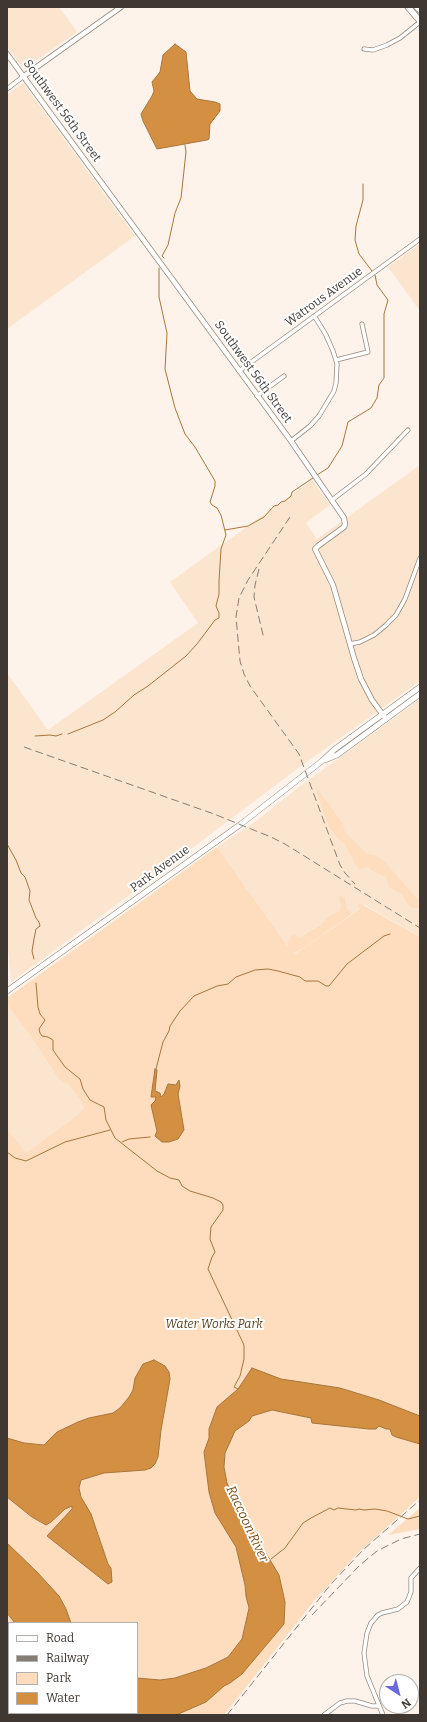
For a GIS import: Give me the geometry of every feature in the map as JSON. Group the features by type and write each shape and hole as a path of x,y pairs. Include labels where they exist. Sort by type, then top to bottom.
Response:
{"main road":[{"path":"408,7 420,22"},
{"path":"417,7 420,10"},
{"name":"Park Avenue","path":"384,716 420,687"},
{"name":"Park Avenue","path":"7,991 241,824 322,761 335,749 420,694"}],"street":[{"path":"7,89 121,7"},
{"path":"364,49 373,50 387,45 400,38 420,22"},
{"name":"Southwest 56th Street","path":"7,54 291,441 344,518 345,524 315,549 325,566 333,585 361,679 372,700 384,716"},
{"name":"Watrous Avenue","path":"239,371 420,239"},
{"path":"291,441 310,426 329,402 336,382 336,360 326,335 315,317"},
{"path":"336,360 368,352 362,324"},
{"path":"257,396 284,376"},
{"path":"332,500 366,474 408,430"},
{"path":"350,644 360,642 374,635 396,615 405,599 420,558"},
{"path":"324,1715 340,1703 347,1701 355,1701 372,1706 379,1706 369,1684 365,1668 364,1646 367,1633 370,1623 378,1615 398,1609 405,1605 409,1598 411,1578 420,1568"}],"shaded area":[{"path":"7,7 59,7 77,32 24,69 7,47"},
{"path":"23,83 135,236 7,329 7,95"},
{"path":"420,244 420,311 388,267"},
{"path":"420,465 420,681 301,766 154,877 11,982 7,938 7,673 48,730 198,623 170,582 312,480 330,505 306,523 317,539"},
{"path":"420,699 420,937 365,905 294,955 217,847 255,822 299,787"},
{"path":"7,1005 88,1108 26,1154 7,1129"}],"green space":[{"path":"317,788 343,824 345,833 367,854 375,855 383,860 420,902 420,910 418,908 411,908 402,895 389,887 386,877 368,867 358,869 344,843 329,827 316,791"},
{"name":"Water Works Park","path":"217,847 289,948 287,943 292,936 295,935 300,938 320,926 329,916 340,911 341,905 339,896 345,897 346,907 351,912 350,915 305,947 293,953 294,955 360,909 358,904 361,904 420,937 420,1497 356,1555 314,1601 224,1715 7,1715 7,1129 26,1153 78,1115 84,1108 81,1100 68,1084 59,1079 31,1036 7,1005 7,998"},
{"path":"420,1508 420,1529 388,1535"}],"water":[{"path":"175,44 186,52 190,91 197,99 220,104 220,111 210,124 209,139 157,149 141,114 154,91 152,82 160,72 163,55"},
{"path":"155,1069 157,1070 155,1091 160,1093 161,1097 164,1094 168,1084 176,1085 179,1080 180,1086 178,1094 184,1130 178,1139 169,1142 162,1142 155,1136 157,1131 151,1105 155,1101 156,1097 151,1097"},
{"path":"154,1360 165,1366 169,1372 170,1379 158,1457 155,1464 151,1468 145,1470 104,1473 81,1480 79,1488 81,1497 91,1514 108,1564 111,1568 112,1582 108,1584 47,1536 72,1509 72,1506 65,1509 46,1525 32,1517 7,1497 7,1438 24,1443 44,1445 57,1432 78,1422 113,1413 120,1408 129,1397 133,1390 135,1378 143,1364"},
{"name":"Raccoon River","path":"252,1368 281,1379 340,1388 379,1400 420,1416 420,1444 396,1437 392,1435 390,1429 379,1426 376,1429 369,1429 312,1423 311,1418 272,1410 252,1416 249,1421 235,1431 225,1453 224,1467 227,1483 234,1500 279,1575 285,1602 284,1624 242,1674 224,1686 206,1702 176,1715 136,1715 135,1714 138,1714 138,1678 160,1680 175,1678 206,1668 228,1657 242,1639 249,1608 245,1585 236,1547 215,1513 209,1492 204,1452 209,1438 209,1429 217,1407 238,1389"},
{"path":"7,1543 59,1596 71,1622 14,1622 7,1613"}],"waterway":[{"path":"164,258 162,256 168,245 175,213 181,198 186,152 185,145"},
{"path":"363,184 363,200 356,226 355,240 359,254 372,271"},
{"path":"68,734 103,720 115,712 134,695 148,686 186,656 215,620 219,618 219,613 216,606 219,594 221,549 226,535 221,515 217,508 210,502 215,481 195,447 185,434 175,408 165,369 167,333 159,297 159,268"},
{"path":"317,475 328,468 342,446 348,422 371,408 377,398 379,385 384,378 384,314 388,300 377,285 375,275"},
{"path":"225,530 248,526 264,517 274,506 285,501 291,496 292,492 313,478"},
{"path":"35,736 56,736 62,734"},
{"path":"7,844 21,873 25,877 30,891 29,900 40,926 36,929 34,939 32,951 34,959"},
{"path":"156,1069 163,1042 170,1026 180,1011 194,996 217,986 228,984 236,977 255,970 268,969 300,977 305,981 318,981 326,986 329,986 347,964 384,936 390,934"},
{"path":"36,983 38,1007 40,1014 45,1020 39,1029 40,1033 42,1036 53,1040 53,1050 65,1067 80,1079 83,1089 90,1100 104,1107 106,1120 115,1138 157,1171 170,1178 179,1180 182,1186 190,1191 213,1198 221,1202 223,1205 223,1210 211,1227 210,1239 215,1252 208,1269 244,1345 244,1359 240,1376 234,1387 238,1389"},
{"path":"7,1152 15,1158 26,1161 65,1142 110,1130"},
{"path":"122,1142 129,1139 150,1137"},
{"name":"Raccoon River","path":"271,1559 285,1548 303,1523 330,1508 334,1510 338,1508 356,1510 375,1509 387,1511 408,1519 420,1516"}],"railway":[{"path":"290,517 248,580 239,598 236,617 240,661 250,686 299,754 340,865 355,884"},
{"path":"259,569 254,597 264,639"},
{"path":"24,747 214,814 271,837 285,844 420,928"},
{"path":"227,1715 331,1584 364,1549 420,1500"},
{"path":"312,1615 360,1565 377,1551 401,1539 420,1534"}]}
